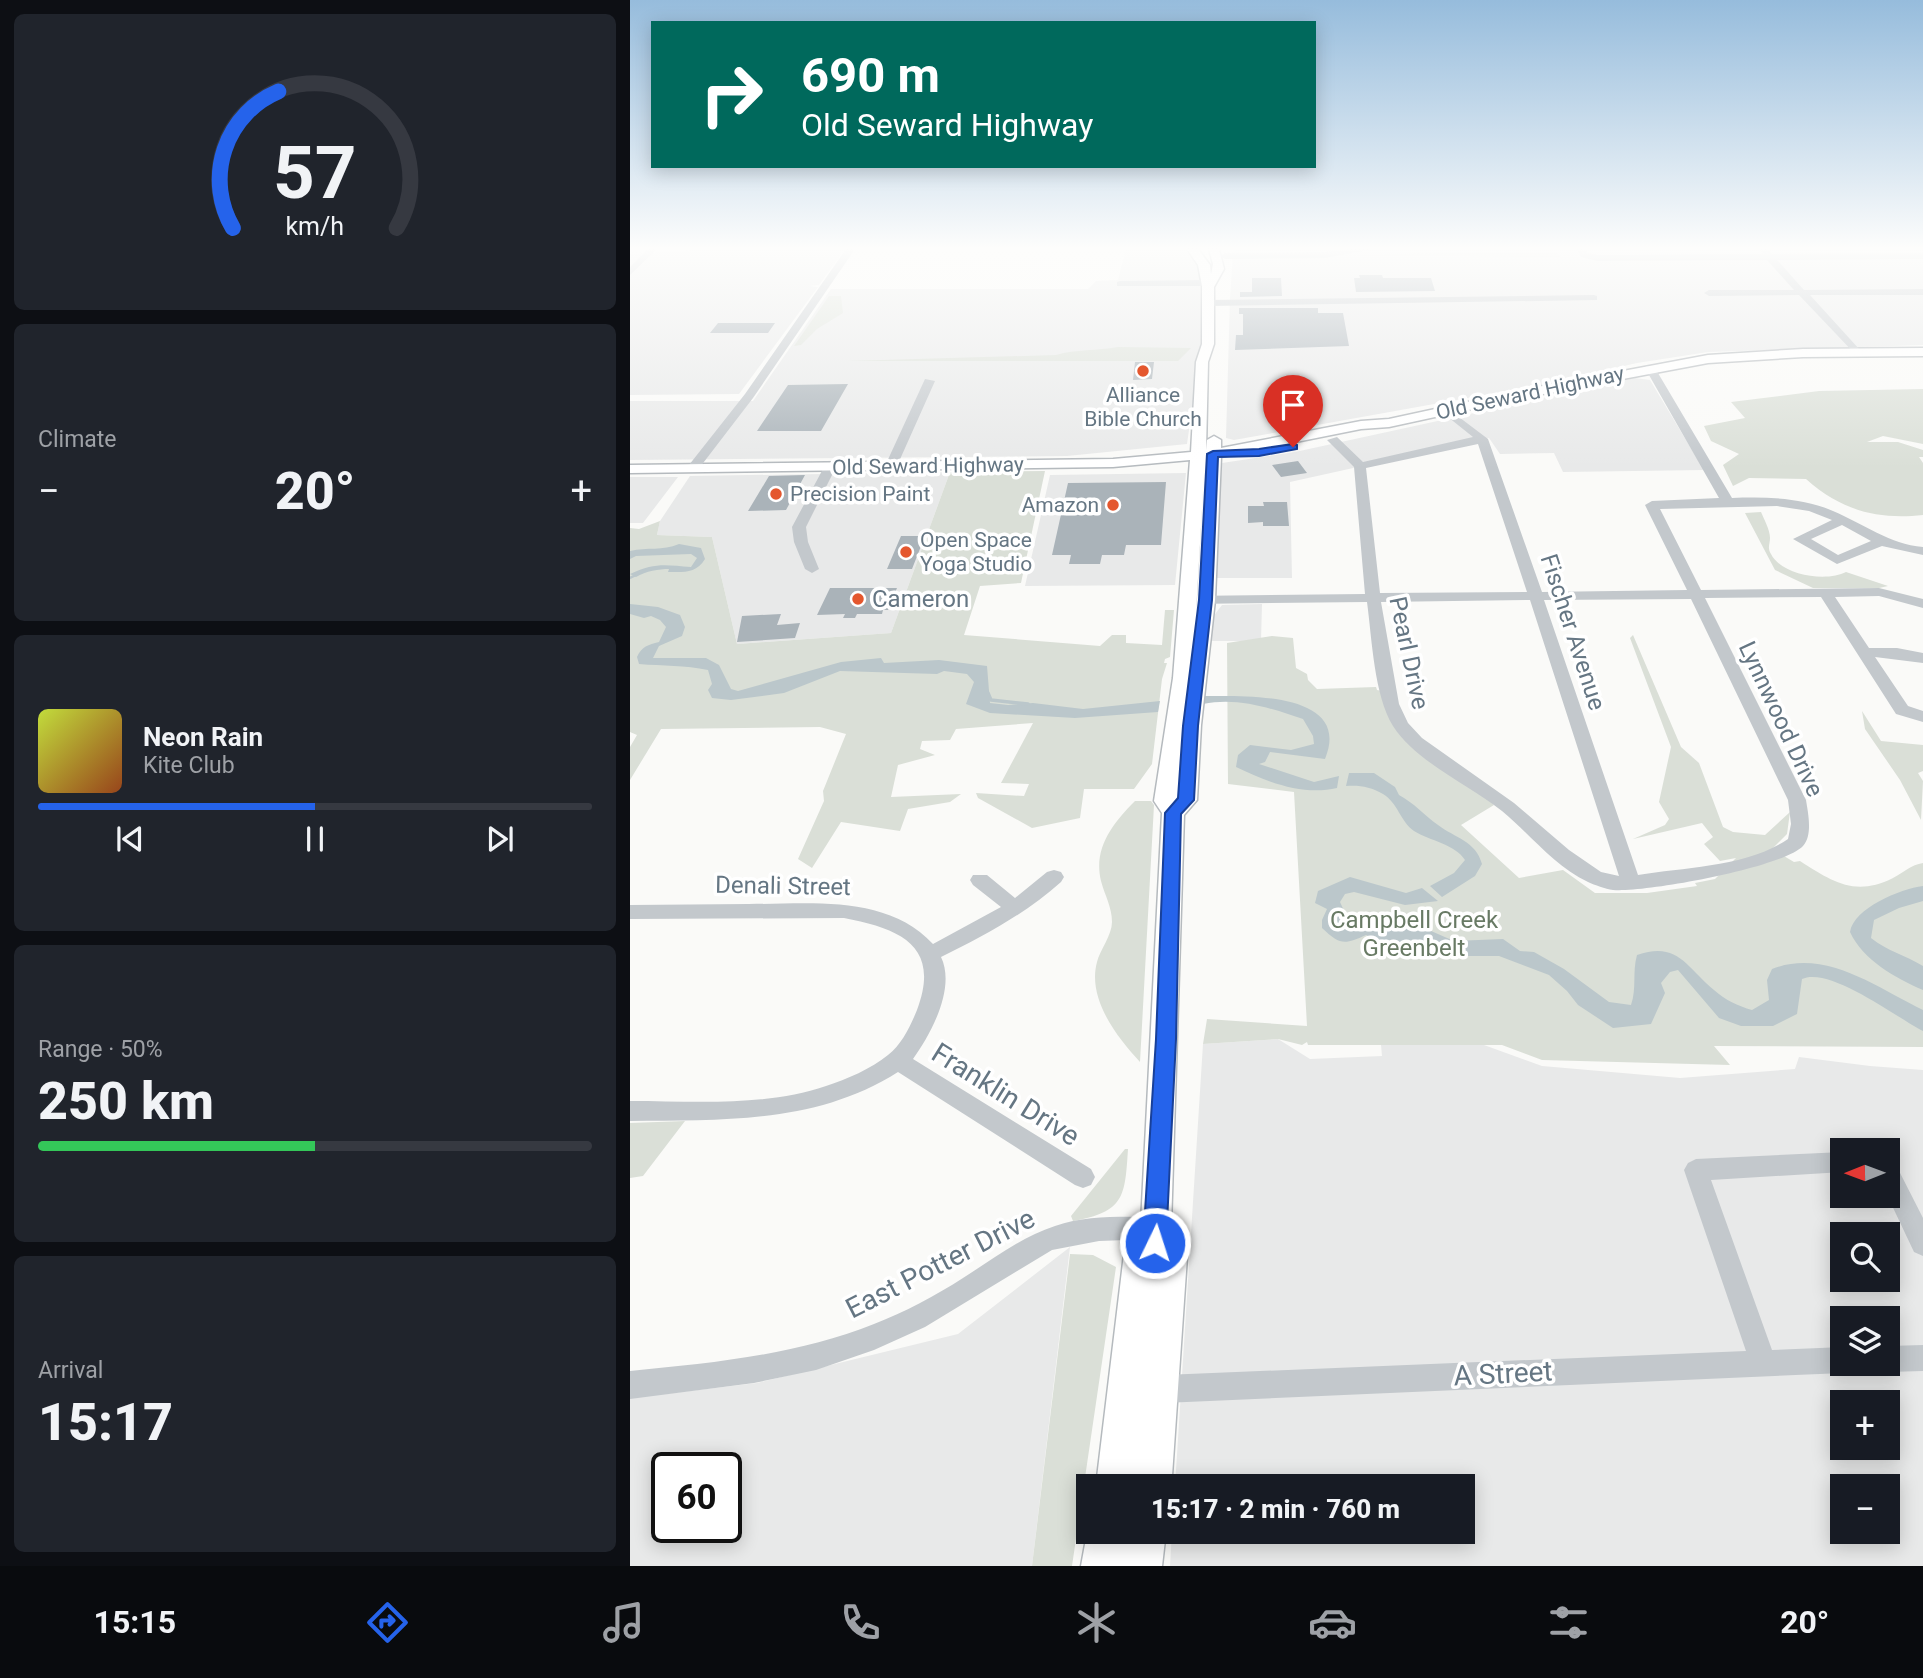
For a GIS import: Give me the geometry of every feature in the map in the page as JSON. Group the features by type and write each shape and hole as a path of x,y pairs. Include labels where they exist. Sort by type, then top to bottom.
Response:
{"main road":[{"path":"1124,1474 1141,1414 1155,1228 1167,1020 1173,813 1186,800 1183,726 1189,677 1206,600 1212,454 1202,362 1208,344 1208,322"},
{"name":"Old Seward Highway","path":"1212,454 1361,425 1389,423 1650,368 1738,356 1923,352"},
{"name":"Old Seward Highway","path":"630,469 1113,463 1212,454 1259,453 1333,440 1367,432 1389,423"},
{"path":"1189,677 1188,600 1212,454"},
{"path":"1155,1228 1172,1258 1164,1389 1155,1474"},
{"path":"1099,1566 1103,1544"},
{"path":"1117,1544 1117,1566"},
{"path":"1144,1566 1147,1544"}],"street":[{"path":"693,468 749,396 800,322"},
{"path":"1829,322 1856,352"},
{"path":"1650,368 1729,504 1790,503 1815,508 1882,541 1912,551 1923,551"},
{"path":"891,467 929,381"},
{"path":"1447,411 1482,439"},
{"path":"1333,440 1360,466 1482,439"},
{"name":"Fischer Avenue","path":"1482,439 1538,596 1631,883"},
{"name":"Pearl Drive","path":"1360,466 1373,597 1391,704 1401,725 1417,743 1508,807 1562,855 1594,877"},
{"path":"812,569 801,542 799,527 830,467"},
{"name":"Lynnwood Drive","path":"1594,877 1612,883 1631,883 1734,866 1777,855 1796,842 1800,824 1797,800 1651,505 1729,504"},
{"path":"1841,521 1800,539 1838,560 1882,541"},
{"path":"1188,600 1695,592 1879,592 1923,604"},
{"path":"1825,592 1902,710 1923,717"},
{"path":"1863,652 1897,653 1923,658"},
{"path":"630,1111 788,1107 853,1085 898,1061 919,1031 931,1002 936,978 930,954 1015,908 1034,896 1054,877"},
{"path":"980,880 1015,908"},
{"name":"Denali Street","path":"630,912 844,911 871,915 894,923 912,935 930,954"},
{"name":"Franklin Drive","path":"898,1061 1083,1177"},
{"path":"1763,1361 1696,1170 1830,1163"},
{"path":"1900,1197 1923,1244"},
{"name":"East Potter Drive","path":"630,1385 735,1372 806,1359 873,1338 951,1299 1015,1256 1047,1240 1081,1232 1155,1228"},
{"path":"1900,1359 1923,1358"},
{"name":"A Street","path":"1164,1389 1830,1360"}],"shaded area":[{"path":"630,322 792,322 739,394 630,395"},
{"path":"808,322 1201,322 1201,346 1187,444 1067,456 630,460 630,401 753,401"},
{"path":"1229,322 1923,322 1923,345 1708,352 1637,363 1540,385 1234,440 1226,438"},
{"path":"1635,378 1650,380 1704,470 1563,472 1554,453 1500,454 1489,438 1290,482 1292,578 1215,578 1222,463 1295,452"},
{"path":"950,472 891,633 737,644 712,537 657,535 660,521 690,476"},
{"path":"1186,473 1175,585 1025,586 1050,475"},
{"path":"630,477 678,477 643,523 630,523"},
{"path":"679,544 701,548 705,559 698,567 689,571 668,572 669,569 661,569 636,577 630,574 654,566 691,567 697,558 691,554 636,556 630,559 630,551"},
{"path":"630,604 658,607 680,615 685,627 682,636 659,646 653,658 706,658 719,665 731,689 738,691 841,662 881,658 884,663 939,660 987,666 990,703 1033,703 1083,709 1160,701 1158,712 1075,718 990,713 966,704 974,682 967,674 944,671 937,674 840,671 784,693 731,700 712,698 708,690 712,684 708,670 639,664 637,657 641,650 659,642 666,627 651,616 644,618 630,614"},
{"path":"1262,604 1261,641 1211,641 1212,618 1222,605"},
{"path":"1204,696 1267,698 1310,709 1324,720 1329,737 1325,759 1270,752 1265,762 1259,764 1314,782 1339,776 1337,788 1298,789 1260,778 1236,767 1238,755 1250,745 1291,750 1314,744 1313,736 1303,719 1241,703 1203,704"},
{"path":"1349,773 1374,773 1395,787 1399,795 1438,825 1470,845 1482,864 1475,876 1442,897 1430,886 1454,873 1465,860 1449,846 1414,831 1383,794 1365,787 1346,786"},
{"path":"1350,877 1406,893 1422,888 1438,901 1405,905 1354,892 1345,894 1340,902 1346,915 1356,922 1415,924 1454,941 1503,939 1520,951 1534,952 1564,969 1609,1002 1631,1005 1637,955 1651,952 1672,954 1723,997 1752,1010 1769,1000 1767,980 1772,969 1812,963 1850,973 1923,1010 1923,1031 1846,986 1814,977 1802,979 1797,1014 1773,1026 1741,1026 1719,1018 1678,970 1670,972 1661,983 1665,993 1651,1024 1613,1028 1578,1005 1549,975 1499,956 1416,956 1366,935 1347,942 1333,938 1322,928 1327,909 1315,903 1318,891"},
{"path":"1923,886 1923,901 1899,908 1874,920 1871,938 1923,966 1923,990 1881,967 1863,951 1850,932 1860,915 1879,901"},
{"path":"1278,1039 1310,1059 1382,1056 1381,1045 1484,1045 1542,1066 1680,1078 1795,1069 1799,1057 1923,1070 1923,1566 1170,1566 1171,1544 1475,1544 1475,1474 1176,1474 1203,1044"},
{"path":"1070,1247 1032,1566 630,1566 630,1398 757,1383 958,1334"}],"green space":[{"path":"811,322 828,322 801,345 794,346"},
{"path":"1118,347 1191,348 1178,361 847,361 1056,355"},
{"path":"1923,389 1923,444 1883,436 1867,442 1898,442 1923,450 1923,457 1919,457 1923,463 1923,515 1890,516 1860,510 1832,498 1806,479 1749,478 1733,486 1723,465 1739,454 1711,441 1704,426 1745,418 1731,402 1819,391"},
{"path":"1045,471 1021,583 980,586 964,635 1100,646 1112,635 1126,635 1126,643 1162,645 1165,610 1174,610 1170,657 1165,659 1164,663 1167,663 1162,679 1152,764 1134,789 1084,789 1080,818 1032,828 978,798 976,793 1024,796 1029,784 1001,783 1033,723 956,729 950,740 922,741 920,749 935,755 898,765 891,797 961,794 950,802 908,809 900,831 841,822 812,868 798,859 824,801 823,791 846,734 820,727 661,729 630,780 630,747 637,735 630,732 630,528 639,529 660,521 657,535 712,537 737,644 891,633 950,472"},
{"path":"1761,512 1769,532 1770,552 1785,568 1817,576 1846,572 1888,586 1813,588 1775,570 1745,513"},
{"name":"Campbell Creek Greenbelt","path":"1633,635 1681,747 1699,763 1723,827 1733,832 1765,835 1790,812 1787,834 1772,849 1794,862 1800,861 1834,881 1856,887 1879,884 1923,863 1923,1047 1714,1046 1730,1065 1542,1060 1502,1045 1308,1045 1307,1042 1302,1045 1278,1039 1203,1044 1207,1019 1307,1026 1294,792 1228,784 1227,643 1272,636 1293,638 1296,668 1307,674 1308,680 1317,689 1376,687 1382,691 1387,711 1494,805 1461,825 1519,878 1563,870 1595,893 1647,893 1697,886 1695,883 1715,879 1736,858 1720,861 1704,844 1713,837 1702,823 1633,839 1665,825 1669,819 1659,802 1671,747 1630,638"},
{"path":"1862,711 1881,741 1923,745 1923,771 1918,773 1923,781 1921,820 1900,780 1865,729"},
{"path":"1135,801 1151,801 1154,805 1140,1062 1106,1016 1096,990 1095,976 1097,962 1112,922 1099,869 1102,847 1112,827"},
{"path":"685,1121 643,1176 630,1178 630,1123"},
{"path":"1125,1149 1128,1149 1125,1179 1119,1199 1103,1213 1073,1221 1071,1216"},
{"path":"1070,1254 1093,1255 1116,1267 1086,1474 1076,1474 1076,1539 1072,1566 1032,1566"}],"building":[{"path":"1243,322 1345,322 1349,346 1235,350 1236,335 1243,335"},
{"path":"718,323 775,323 768,333 710,333"},
{"name":"Alliance Bible Church","path":"1135,362 1154,362 1152,379 1133,380"},
{"path":"848,384 821,431 757,431 788,385"},
{"path":"1298,461 1307,473 1281,477 1272,465"},
{"name":"Precision Paint","path":"805,475 786,510 748,511 769,476"},
{"name":"Amazon","path":"1166,482 1161,545 1126,545 1124,555 1102,555 1100,564 1069,564 1071,555 1052,555 1068,483"},
{"path":"1263,502 1287,502 1289,526 1248,523 1248,506 1264,506"},
{"name":"Open Space Yoga Studio","path":"901,536 925,536 912,569 887,569"},
{"name":"Cameron","path":"830,588 897,588 888,610 883,610 882,614 857,614 855,618 843,618 845,614 817,615"},
{"path":"781,614 777,625 800,623 795,638 737,642 742,616"}],"waterway":[{"path":"630,578 638,574"},
{"path":"988,693 991,700 1028,704"}],"place":[{"name":"Alliance Bible Church","path":"1143,371"},
{"name":"Precision Paint","path":"776,494"},
{"name":"Amazon","path":"1113,505"},
{"name":"Open Space Yoga Studio","path":"906,552"},
{"name":"Cameron","path":"858,599"}],"route":[{"path":"1155,1243 1168,994 1173,813 1186,800 1191,726 1206,600 1213,454 1259,453 1293,447"}]}
